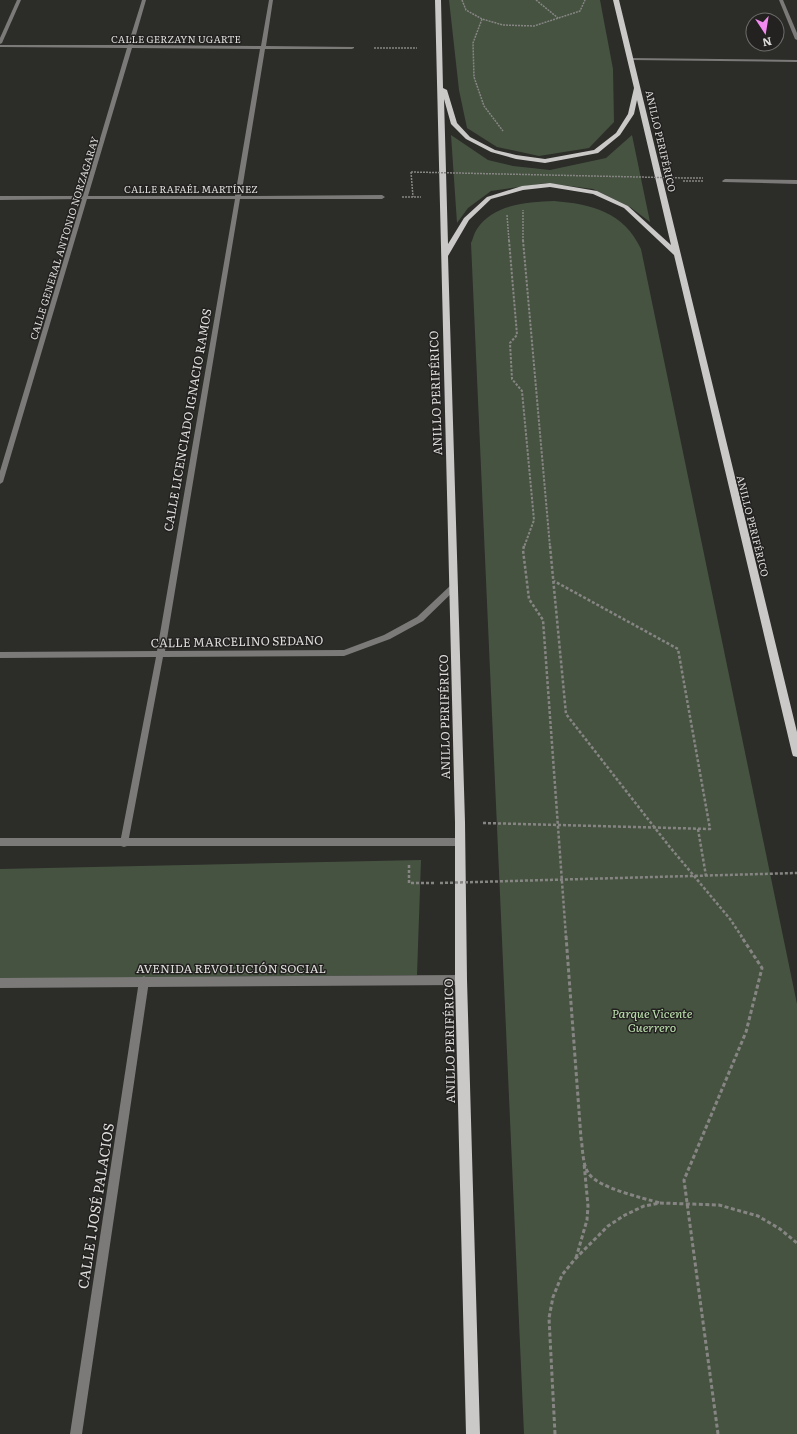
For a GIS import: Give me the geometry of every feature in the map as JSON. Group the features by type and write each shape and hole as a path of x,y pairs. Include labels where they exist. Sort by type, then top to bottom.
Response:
{"main road":[{"name":"ANILLO PERIFÉRICO","path":"438,0 460,822 462,980 473,1434"},
{"name":"ANILLO PERIFÉRICO","path":"616,0 797,753"},
{"path":"440,77 454,124 468,138 493,151 520,158 545,161 596,152 618,134 631,114 636,85"},
{"path":"445,257 466,219 489,198 522,188 550,185 595,192 626,207 676,252"}],"street":[{"path":"0,43 19,0"},
{"name":"CALLE GENERAL ANTONIO NORZAGARAY","path":"0,482 144,0"},
{"name":"CALLE LICENCIADO IGNACIO RAMOS","path":"124,843 160,655 270,0"},
{"path":"781,0 797,39"},
{"name":"CALLE GERZAYN UGARTE","path":"0,46 130,48 352,48"},
{"path":"631,59 797,61"},
{"path":"725,181 797,182"},
{"name":"CALLE RAFAÉL MARTÍNEZ","path":"0,198 382,197"},
{"name":"CALLE MARCELINO SEDANO","path":"0,655 344,653 387,637 420,619 454,587"},
{"path":"0,842 460,842"},
{"name":"AVENIDA REVOLUCIÓN SOCIAL","path":"0,983 462,980"},
{"name":"CALLE 1 JOSÉ PALACIOS","path":"76,1434 144,981"}],"path":[{"path":"462,0 466,10 482,19 503,25 534,26 580,11 585,0"},
{"path":"536,0 558,19"},
{"path":"482,19 472,43 474,77 484,106 504,133 516,145 520,158 524,203 522,216 523,257 566,714 656,829 730,919 762,968 746,1032 684,1180 718,1434"},
{"path":"352,48 439,48"},
{"path":"413,197 411,172 709,178 709,181"},
{"path":"659,181 725,181"},
{"path":"507,215 517,335 510,343 512,379 522,391 534,520 523,550 529,599 543,620 580,1123 588,1206 587,1220 575,1259"},
{"path":"460,822 656,829 710,829 678,649 554,581"},
{"path":"698,830 706,876"},
{"path":"409,883 797,873"},
{"path":"584,1160 591,1175 610,1187 660,1203"},
{"path":"555,1434 550,1318 553,1297 562,1275 575,1259 608,1226 624,1215 644,1206 660,1203 719,1205 758,1216 780,1229 797,1243"}],"green space":[{"path":"449,0 600,0 613,69 614,122 589,148 539,156 497,147 467,128 459,90"},
{"path":"451,135 488,160 513,166 550,170 606,158 632,135 650,222 630,207 593,189 546,183 491,191 468,208 457,223"},
{"name":"Parque Vicente Guerrero","path":"533,202 568,202 593,208 616,218 634,236 641,249 797,1004 797,1434 524,1434 471,243 476,231 484,221 501,209"},
{"path":"421,860 417,975 0,979 0,869"}]}
